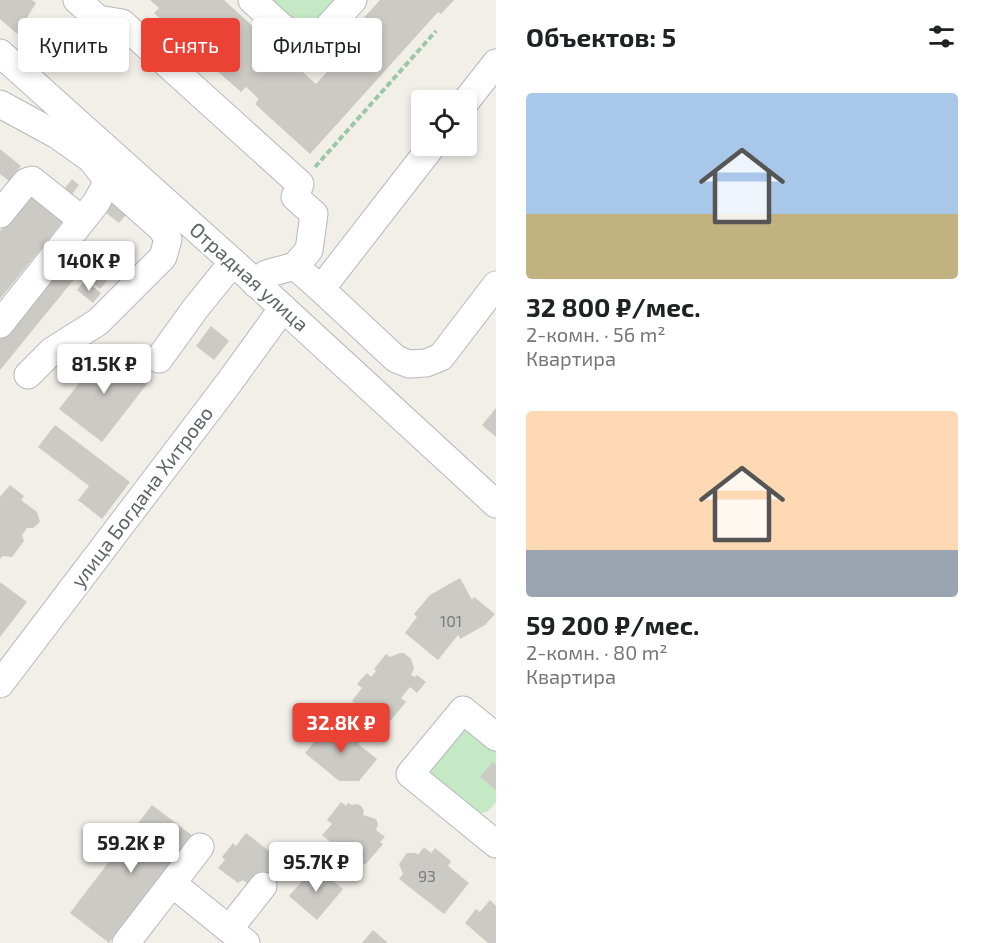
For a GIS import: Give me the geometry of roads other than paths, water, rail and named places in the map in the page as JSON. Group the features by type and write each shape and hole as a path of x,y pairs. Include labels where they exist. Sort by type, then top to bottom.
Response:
{"street":[{"path":"77,0 98,19 122,23 300,183 295,197 314,214 309,250 295,266 266,274 256,284"},
{"path":"252,0 307,50 353,0"},
{"name":"Отрадная улица","path":"0,53 496,503"},
{"path":"475,90 496,63"},
{"path":"0,104 57,135 91,159 108,181 162,230 168,239 164,257 98,322 52,351 28,375"},
{"path":"321,289 424,156"},
{"path":"0,214 26,182 32,180 82,220"},
{"path":"0,324 96,203 108,181"},
{"path":"159,359 233,262"},
{"path":"295,266 396,359 409,364 426,363 441,357 496,285"},
{"name":"улица Богдана Хитрово","path":"0,684 283,308"},
{"path":"492,831 410,774 463,710 496,737"},
{"path":"126,943 200,847"},
{"path":"173,884 237,936 263,886"}]}
